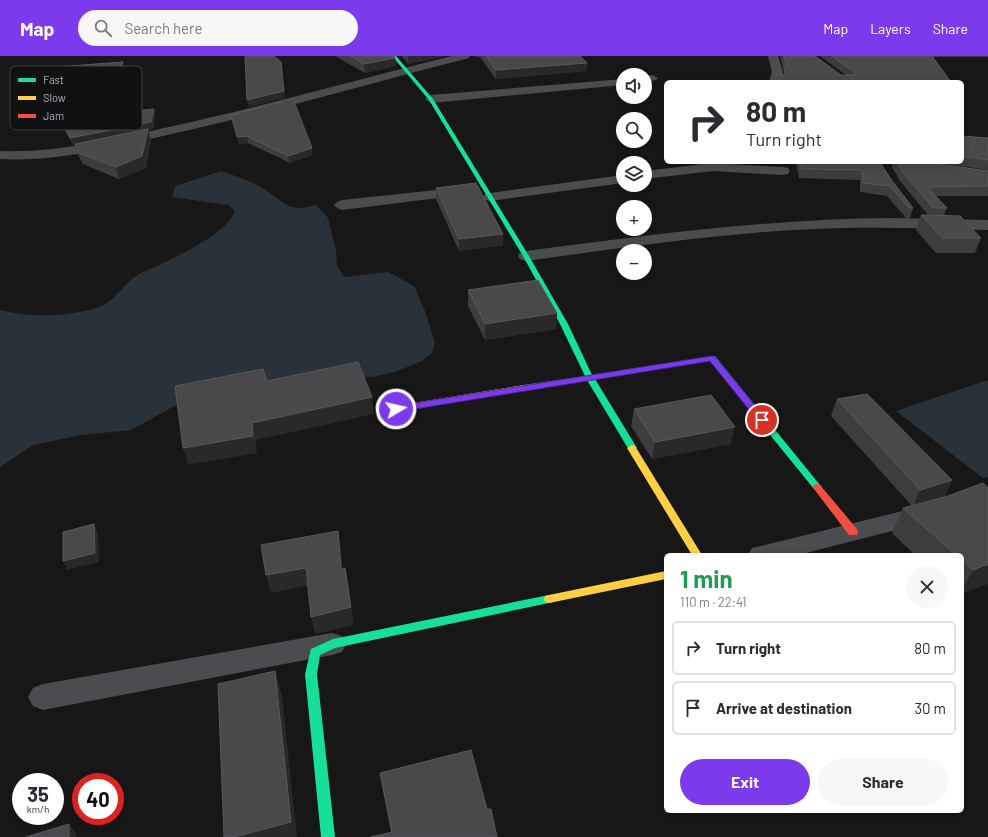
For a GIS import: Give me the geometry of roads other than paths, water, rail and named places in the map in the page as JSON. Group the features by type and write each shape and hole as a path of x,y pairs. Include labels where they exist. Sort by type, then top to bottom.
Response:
{"street":[{"path":"394,56 405,71 431,99 526,256 564,324 590,378 696,553"},
{"path":"0,156 19,157 65,152 179,129 465,56"},
{"path":"772,56 778,68 778,75 776,80"},
{"path":"431,99 616,83"},
{"path":"652,174 713,167 783,171"},
{"path":"342,206 616,179"},
{"path":"910,207 924,223"},
{"path":"526,256 675,236 750,228 796,225 924,223 988,225"},
{"path":"396,409 572,379 590,378 712,358 853,532"},
{"path":"769,553 933,512 947,507"},
{"path":"43,697 333,644 664,575"},
{"path":"328,837 311,674 315,652 333,644"}]}
